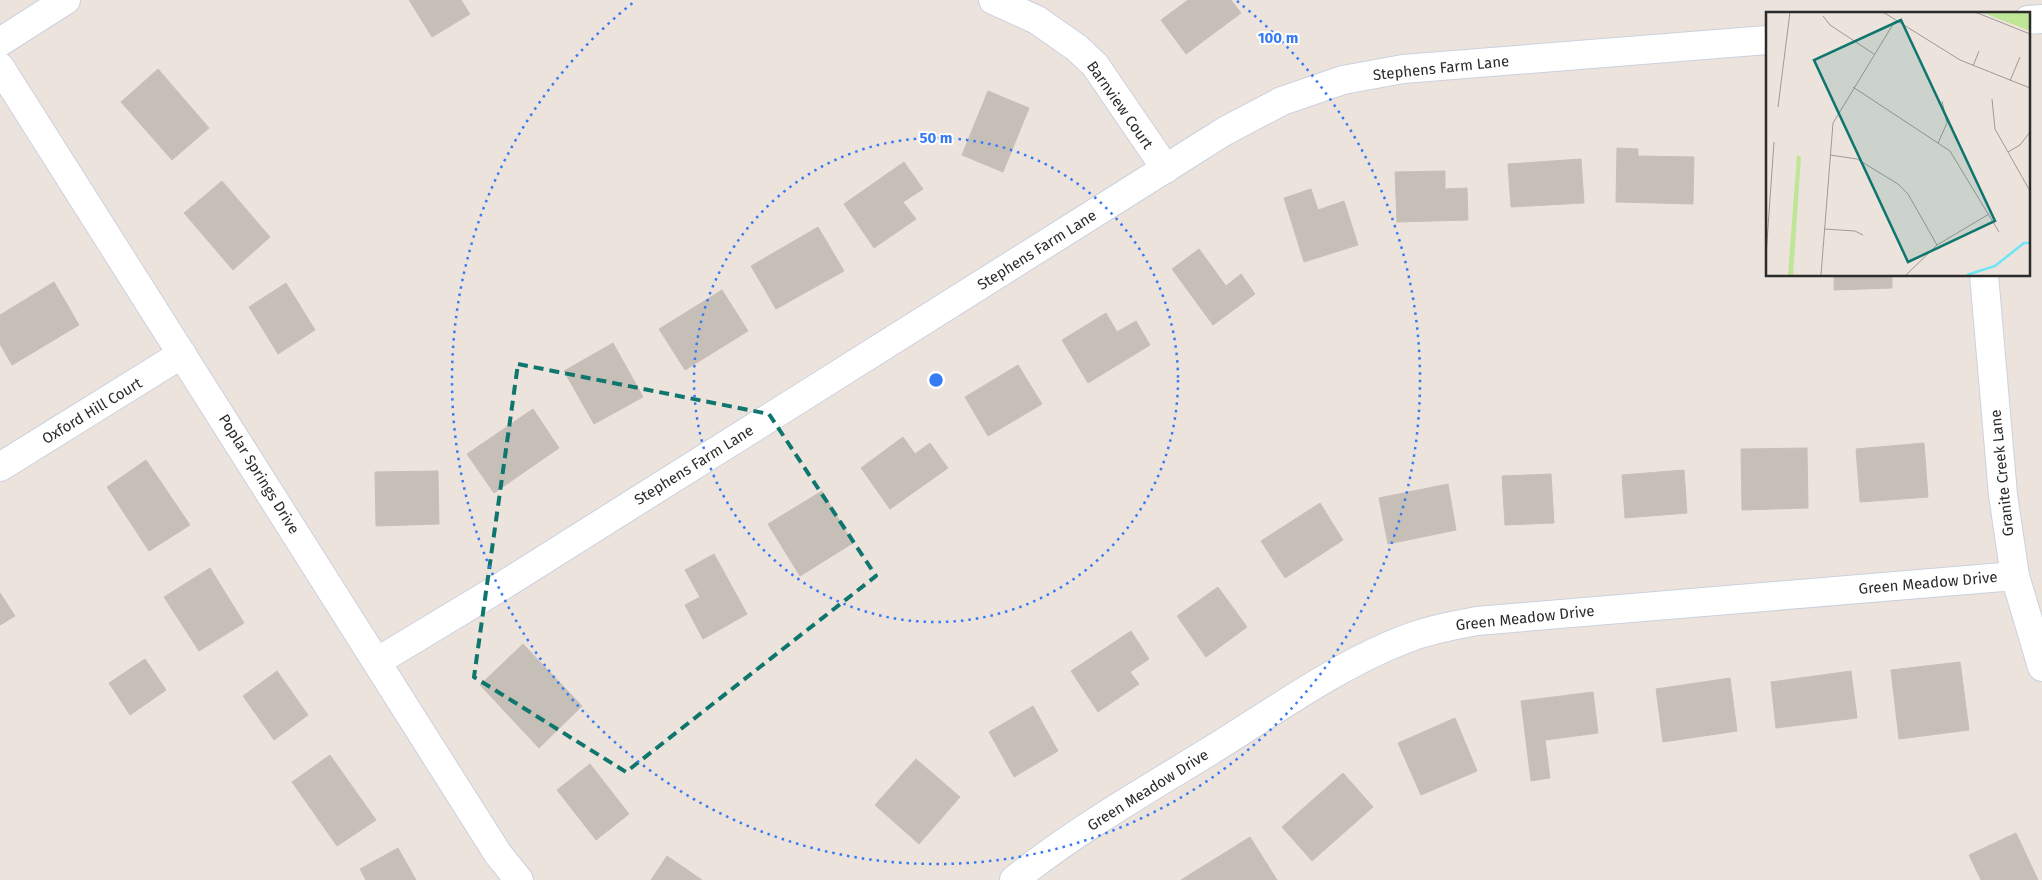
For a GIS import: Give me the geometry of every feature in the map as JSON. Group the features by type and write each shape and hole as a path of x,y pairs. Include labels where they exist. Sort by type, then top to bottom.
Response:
{"street":[{"path":"0,42 66,0"},
{"name":"Barnview Court","path":"992,0 1037,20 1077,48 1095,64 1166,169"},
{"name":"Stephens Farm Lane","path":"378,661 511,580 1225,131 1282,101 1343,80 1403,69 1766,40"},
{"name":"Poplar Springs Drive","path":"0,67 378,661 498,854 519,880"},
{"name":"Granite Creek Lane","path":"1984,276 2003,495 2015,576 2042,667"},
{"name":"Oxford Hill Court","path":"0,467 182,354"},
{"name":"Green Meadow Drive","path":"1014,880 1044,856 1124,804 1357,660 1410,637 1437,628 1477,620 2015,576"}],"highlighted area":[{"path":"518,364 769,414 876,576 626,772 474,677"}],"building":[{"path":"409,0 461,0 470,14 432,37"},
{"path":"1188,0 1231,0 1241,13 1186,54 1161,20"},
{"path":"158,69 209,128 172,160 121,102"},
{"path":"988,91 1029,108 1003,172 962,155"},
{"path":"1617,148 1638,149 1638,156 1694,157 1693,204 1616,202"},
{"path":"1581,159 1584,203 1511,207 1508,164"},
{"path":"904,162 923,189 903,202 916,219 874,248 844,204"},
{"path":"1445,171 1445,189 1467,188 1468,220 1397,222 1395,172"},
{"path":"222,181 270,237 233,270 184,213"},
{"path":"1311,189 1318,210 1344,201 1358,245 1304,262 1284,198"},
{"path":"818,227 844,271 776,309 751,266"},
{"path":"1199,249 1226,286 1241,274 1255,294 1213,325 1172,269"},
{"path":"1834,276 1892,276 1892,288 1834,290"},
{"path":"54,282 79,325 12,365 0,344 0,315"},
{"path":"286,283 315,330 278,354 249,307"},
{"path":"722,290 748,331 685,370 659,329"},
{"path":"1106,313 1117,332 1136,321 1150,345 1088,383 1062,340"},
{"path":"613,343 643,397 594,424 564,371"},
{"path":"1018,365 1042,404 988,436 965,397"},
{"path":"533,409 559,448 494,493 467,454"},
{"path":"903,437 915,454 930,443 948,468 890,509 861,468"},
{"path":"1924,443 1928,497 1860,502 1856,449"},
{"path":"1807,448 1808,508 1742,510 1741,449"},
{"path":"146,460 190,525 149,551 107,487"},
{"path":"1684,470 1687,513 1625,518 1622,475"},
{"path":"438,471 439,524 376,526 375,472"},
{"path":"1551,474 1554,523 1505,525 1502,476"},
{"path":"1448,484 1456,530 1388,544 1379,498"},
{"path":"822,491 853,543 800,576 768,524"},
{"path":"1320,503 1343,540 1285,578 1261,541"},
{"path":"714,554 747,614 703,639 685,605 700,597 685,570"},
{"path":"210,568 244,623 199,651 164,597"},
{"path":"1218,587 1247,627 1206,657 1177,616"},
{"path":"0,593 15,616 0,625"},
{"path":"1131,631 1149,659 1130,672 1139,684 1098,712 1071,671"},
{"path":"523,644 582,706 539,748 480,685"},
{"path":"145,659 166,690 130,715 109,683"},
{"path":"1960,662 1969,730 1899,739 1891,670"},
{"path":"277,671 308,715 274,740 243,696"},
{"path":"1851,671 1857,718 1776,728 1771,682"},
{"path":"1730,678 1737,731 1663,742 1656,689"},
{"path":"1593,692 1598,733 1545,740 1550,778 1531,781 1521,701"},
{"path":"1033,706 1058,751 1014,777 989,732"},
{"path":"1455,718 1477,771 1421,795 1398,743"},
{"path":"330,755 376,820 337,846 292,782"},
{"path":"916,759 960,797 919,844 875,805"},
{"path":"590,764 629,814 596,840 557,790"},
{"path":"1343,773 1373,807 1312,861 1282,827"},
{"path":"2016,833 2038,880 1981,880 1969,855"},
{"path":"1250,837 1277,880 1181,880"},
{"path":"398,848 416,880 366,880 360,869"},
{"path":"667,856 702,880 651,880"}]}
